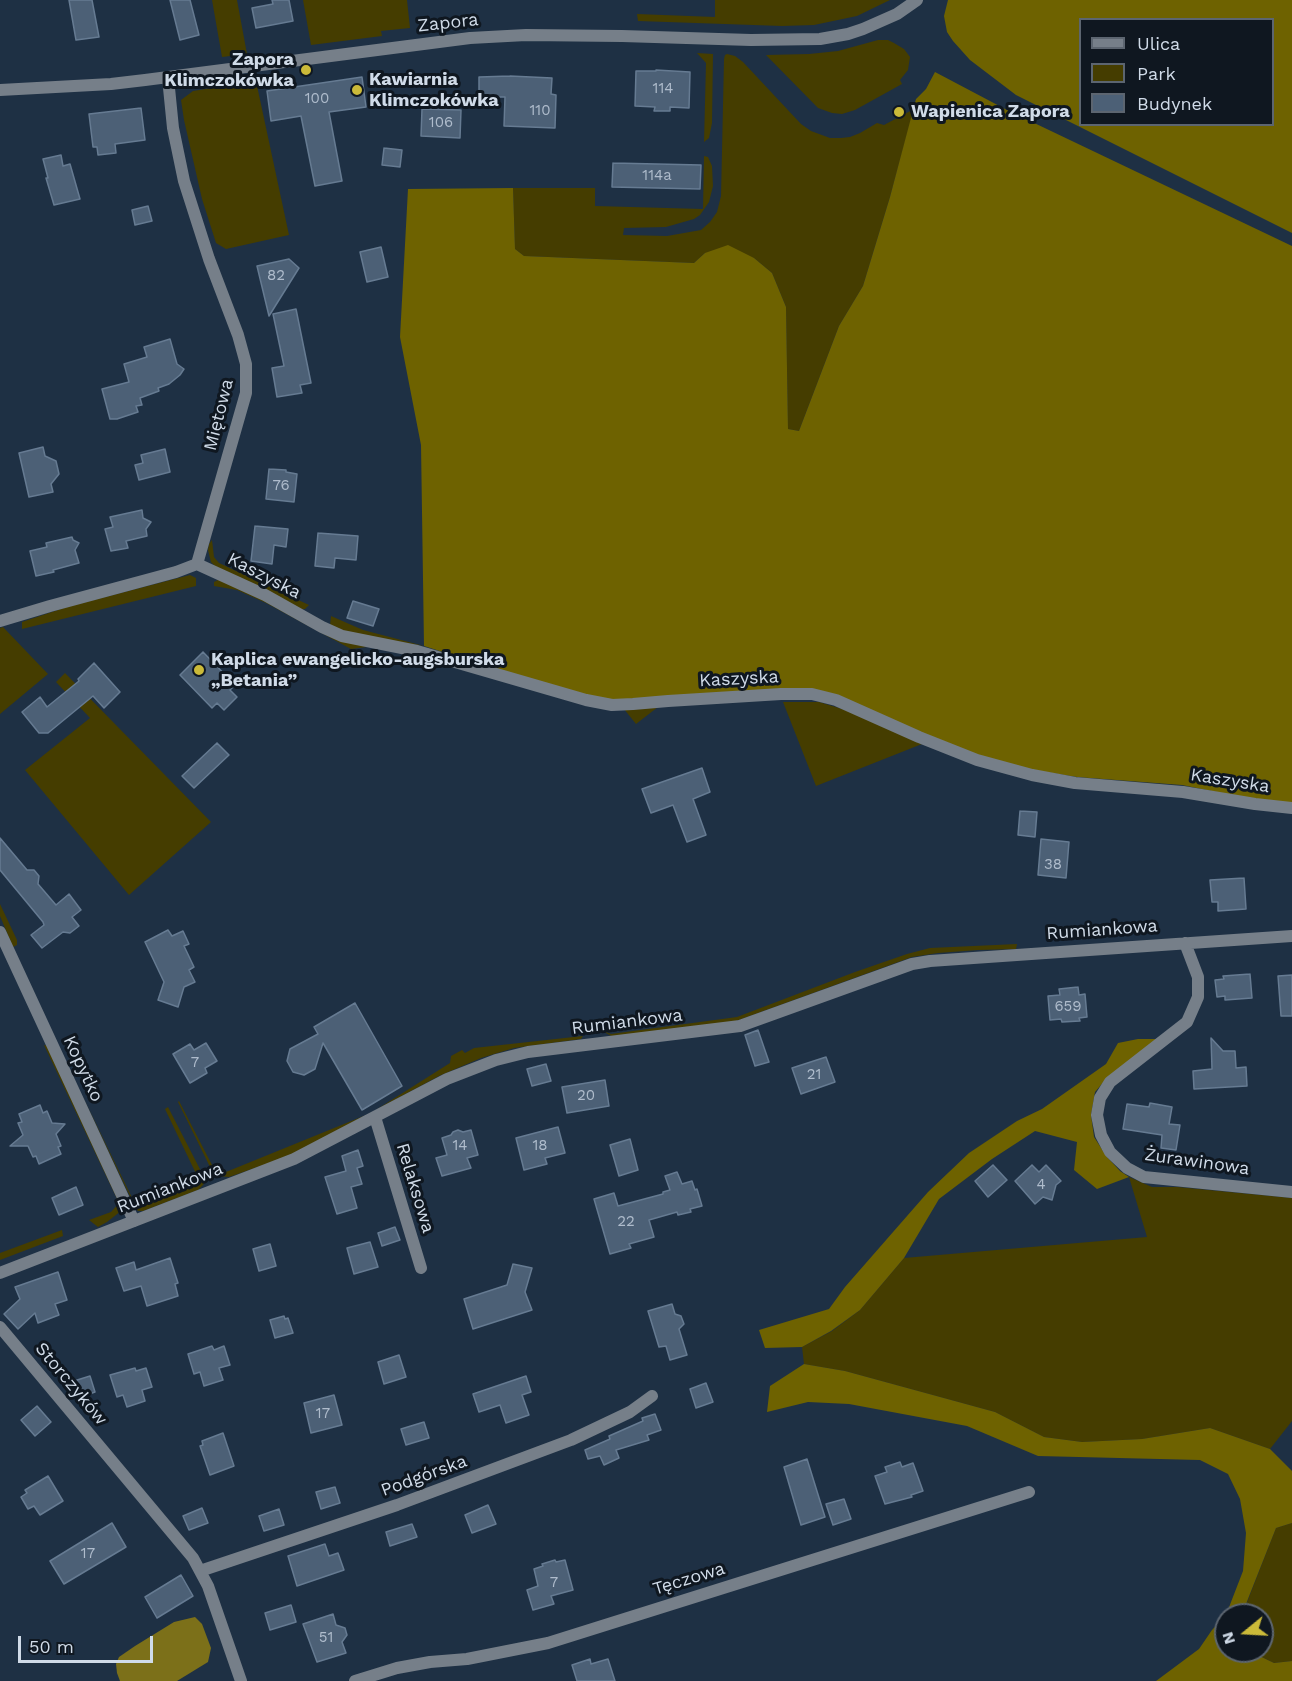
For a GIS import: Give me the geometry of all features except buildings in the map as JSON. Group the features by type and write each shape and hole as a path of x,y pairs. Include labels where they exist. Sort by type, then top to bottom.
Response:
{"street":[{"name":"Zapora","path":"0,90 111,84 168,78 427,43 515,35 751,40 814,39 848,34 876,24 897,14 917,0"},
{"name":"Miętowa","path":"168,78 173,128 184,181 246,364 246,393 197,564"},
{"path":"0,621 176,572 197,564"},
{"name":"Kaszyska","path":"197,564 265,595 342,636 427,653 573,697 621,705 812,694 836,700 919,738 978,760 1032,775 1075,783 1183,792 1292,808"},
{"name":"Kopytko","path":"0,932 134,1221"},
{"name":"Rumiankowa","path":"0,1273 294,1159 447,1078 496,1060 528,1052 740,1026 912,964 930,961 1292,936"},
{"name":"Żurawinowa","path":"1185,943 1197,977 1198,997 1187,1022 1110,1082 1100,1098 1097,1115 1101,1135 1110,1152 1127,1168 1144,1177 1292,1192"},
{"name":"Relaksowa","path":"375,1117 421,1268"},
{"name":"Storczyków","path":"0,1327 193,1558 200,1571"},
{"name":"Podgórska","path":"200,1571 397,1505 572,1440 630,1412 652,1396"},
{"name":"Tęczowa","path":"355,1681 397,1668 467,1659 548,1643 1029,1492"},
{"path":"200,1571 208,1586 241,1681"}],"green space":[{"path":"212,0 237,0 247,54 222,57"},
{"path":"303,0 407,0 410,28 381,31 382,36 311,45"},
{"path":"715,0 890,0 857,16 814,25 638,21 637,14 715,17"},
{"path":"878,40 888,40 894,43 904,49 910,57 908,70 900,80 902,84 855,110 842,114 818,108 766,55 838,51"},
{"path":"697,53 713,54 712,123 709,138 704,142 706,63"},
{"path":"727,54 743,62 801,124 811,131 830,138 850,137 877,123 884,125 914,109 863,286 839,326 799,431 788,429 786,307 772,273 754,258 705,253 694,263 524,256 515,249 513,188 595,188 595,206 703,209 704,156 708,157 712,166 713,186 709,202 700,215 666,227 624,228 623,235 667,236 701,230 710,222 717,212 721,196 724,59"},
{"path":"256,81 289,235 226,249 216,243 202,199 181,100 193,91"},
{"path":"212,540 214,557 219,563 309,605 305,609 300,609 216,567 211,562 208,550"},
{"path":"190,575 196,578 196,586 22,629 22,622 67,607"},
{"path":"220,579 367,647 351,649 266,603 237,590 214,586 214,582"},
{"path":"331,616 363,630 424,646 346,633 330,626"},
{"path":"3,627 48,674 0,714 0,628"},
{"path":"65,673 211,822 129,895 25,770 90,718 56,682"},
{"path":"783,702 819,702 852,712 922,744 816,786"},
{"path":"658,707 636,724 624,709"},
{"path":"0,904 17,940 17,945 13,947 0,916"},
{"path":"1017,944 1016,949 938,953 912,957 736,1021 613,1037 601,1030 611,1034 737,1017 855,972 930,948"},
{"path":"583,1036 581,1039 514,1048 481,1058 439,1076 376,1110 450,1063 451,1056 462,1050 465,1053 474,1048"},
{"path":"44,1045 48,1046 123,1206 121,1211 98,1227 89,1220 111,1212 119,1203"},
{"path":"82,1095 137,1208 200,1182 165,1109 168,1107 204,1177 203,1185 198,1190 138,1211"},
{"path":"178,1102 212,1165 221,1174 368,1114 292,1155 229,1177 219,1176 211,1169"},
{"path":"1129,1177 1152,1187 1177,1187 1292,1198 1292,1421 1270,1449 1210,1428 1142,1439 1082,1442 1044,1437 995,1412 845,1371 804,1364 802,1347 832,1331 860,1310 904,1258 1147,1237"},
{"path":"62,1230 63,1236 0,1260 0,1253"},
{"path":"1292,1523 1292,1661 1274,1663 1274,1603 1247,1603 1276,1528"}],"shaded area":[{"path":"948,0 1292,0 1292,233 1016,95 970,60 947,32 944,16"},
{"path":"935,72 1007,110 1292,246 1292,804 1256,800 1182,785 1077,777 1033,770 978,756 837,697 611,700 575,694 424,646 421,445 400,337 408,189 513,188 515,249 524,256 694,263 705,253 728,245 754,258 772,273 786,307 788,429 799,431 839,326 863,286 916,99 926,89"},
{"path":"1138,1039 1159,1039 1106,1079 1095,1092 1091,1115 1094,1137 1107,1157 1129,1177 1097,1189 1074,1170 1077,1142 1035,1131 992,1159 939,1199 904,1258 860,1310 831,1331 802,1347 765,1348 759,1330 829,1309 845,1287 928,1192 969,1153 1017,1121 1042,1109 1106,1064 1118,1043"},
{"path":"804,1364 845,1371 995,1412 1044,1437 1082,1442 1142,1439 1210,1428 1270,1449 1292,1471 1292,1523 1276,1528 1246,1603 1231,1603 1243,1571 1246,1533 1240,1499 1228,1474 1200,1460 1038,1456 967,1426 849,1404 808,1402 767,1412 770,1386"},
{"path":"195,1617 202,1624 211,1648 208,1662 177,1681 120,1681 116,1664 119,1657 174,1622"},
{"path":"1214,1628 1214,1663 1292,1661 1292,1681 1156,1681 1199,1649"}],"place":[{"name":"Zapora Klimczokówka","path":"306,70"},
{"name":"Kawiarnia Klimczokówka","path":"357,90"},
{"name":"Wapienica Zapora","path":"899,112"},
{"name":"Kaplica ewangelicko-augsburska „Betania”","path":"199,670"}]}
